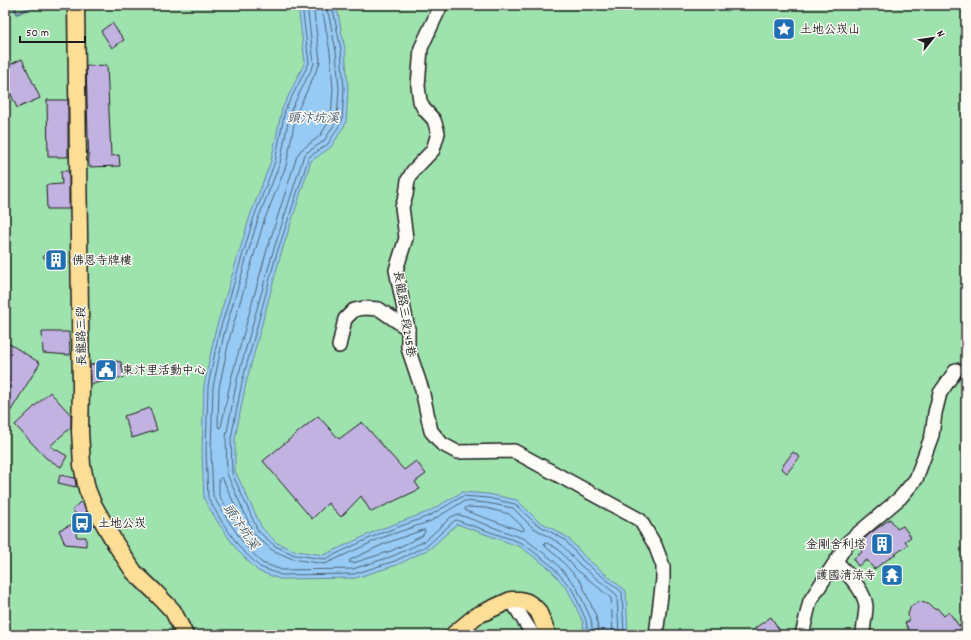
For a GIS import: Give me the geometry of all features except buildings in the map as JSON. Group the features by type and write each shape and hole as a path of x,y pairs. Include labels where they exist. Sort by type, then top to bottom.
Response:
{"main road":[{"name":"長龍路三段","path":"76,5 81,350 80,432 82,466 87,489 93,504 115,543 134,572 173,611 185,635"},
{"path":"453,635 476,616 511,600 520,600 533,606 538,611 548,635"}],"lane":[{"name":"長龍路三段245巷","path":"441,5 421,48 418,86 420,101 424,109 434,120 438,133 433,150 413,171 408,180 406,195 402,207 406,238 396,270 408,329 408,348 422,390 431,431 442,444 457,452 514,452 640,520 654,545 663,566 664,579 656,635"},
{"path":"339,346 345,319 354,310 364,308 379,309 408,329"},
{"path":"802,635 810,601 849,541 900,498 916,480 932,435 940,393 956,370"},
{"path":"836,561 857,585 864,598 866,608 863,635"},
{"path":"511,600 532,635"}],"green space":[{"path":"5,5 966,5 966,635 5,635"}],"water":[{"name":"頭汴坑溪","path":"298,5 334,5 338,13 345,50 348,89 346,123 331,147 311,161 280,257 246,383 235,438 235,471 262,528 277,543 296,551 324,555 378,530 428,512 462,492 488,494 517,500 537,520 567,537 586,558 626,591 628,635 584,635 583,622 568,590 549,568 521,547 457,524 431,548 397,565 355,578 280,579 258,571 238,551 204,499 202,451 204,386 215,332 250,216 271,161 282,109 305,62"}],"waterway":[{"path":"14,5 17,14 29,8 30,5"}],"place":[{"name":"土地公崁山","path":"784,29"},
{"name":"佛恩寺牌樓","path":"56,260"},
{"name":"東汴里活動中心","path":"106,370"},
{"name":"土地公崁","path":"82,523"},
{"name":"金剛舍利塔","path":"882,544"},
{"name":"護國清涼寺","path":"892,575"}]}
